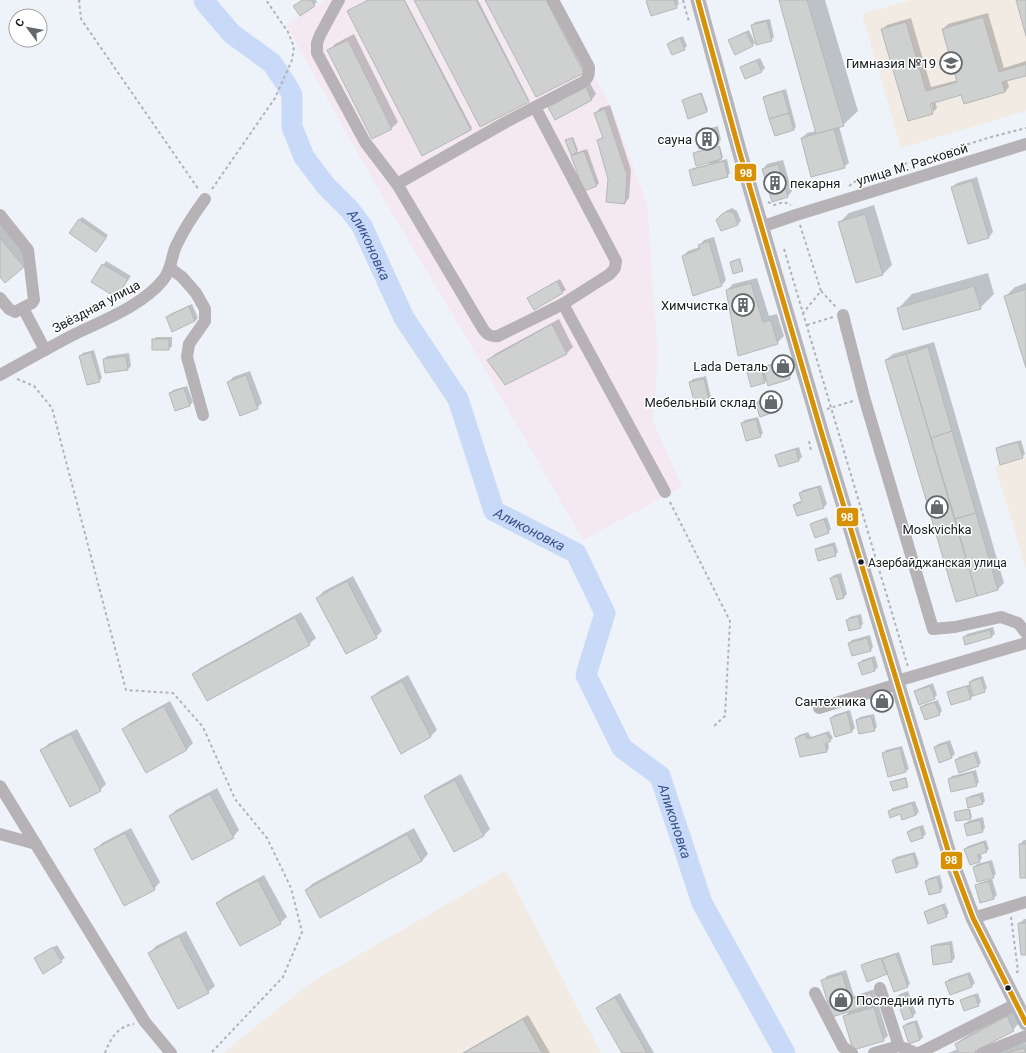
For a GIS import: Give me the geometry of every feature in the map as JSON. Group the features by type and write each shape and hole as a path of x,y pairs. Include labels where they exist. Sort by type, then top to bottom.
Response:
{"main road":[{"path":"698,0 738,150 860,560 901,681 950,857 973,918 1026,1023"}],"street":[{"path":"339,0 320,35 317,43 317,53 365,142 397,184 487,334 493,337 498,336 563,304 610,274 615,268 616,261 535,107"},
{"path":"397,184 535,107 585,81 589,73 589,67 553,0"},
{"name":"улица М. Расковой","path":"761,227 1026,144"},
{"name":"Звёздная улица","path":"1,374 129,307 151,292 164,280 170,268 175,247 188,223 205,199"},
{"path":"0,215 28,250 34,300 32,303 15,312 11,311 0,298"},
{"path":"170,268 182,277 196,293 205,309 205,321 189,344 187,357 203,415"},
{"path":"563,304 665,492"},
{"path":"23,308 45,350"},
{"path":"843,314 864,397 933,629 955,627 1001,617 1018,623 1026,634"},
{"path":"820,708 901,681 1026,643"},
{"path":"0,786 145,1022 171,1053"},
{"path":"0,834 36,844"},
{"path":"973,918 1026,902"},
{"path":"880,988 899,1046"},
{"path":"815,993 843,1047 852,1053"},
{"path":"919,1053 1016,1004"},
{"path":"983,1053 1026,1036"},
{"path":"874,1053 899,1046 916,1053"}],"path":[{"path":"80,0 81,19 205,199 274,98 292,60 294,47 288,32 266,0"},
{"path":"844,190 860,178 1026,128"},
{"path":"765,195 768,202 774,205 784,202 794,206 821,291 832,303"},
{"path":"784,249 908,665 901,681"},
{"path":"803,313 821,291"},
{"path":"807,325 843,314"},
{"path":"1,374 34,386 52,408 126,690 173,693 203,727 235,799 266,838 291,888 302,932 283,977 211,1053"},
{"path":"831,408 864,397"},
{"path":"665,492 730,621 725,716 713,727"},
{"path":"1011,916 1018,972 1014,974"},
{"path":"105,1053 111,1038 127,1025 145,1022"}],"shaded area":[{"path":"325,0 553,0 611,107 647,203 658,358 653,421 682,487 583,540 472,347 383,198 286,25"},
{"name":"Гимназия №19","path":"910,0 1026,0 1026,111 901,148 862,14"},
{"path":"1026,457 1026,569 995,466"},
{"path":"506,870 601,1053 223,1053 310,983"}],"building":[{"path":"302,0 311,0 315,6 300,16 293,6"},
{"path":"368,0 404,0 471,130 422,156 347,11"},
{"path":"414,0 476,0 529,102 480,127"},
{"path":"485,0 546,0 584,73 536,97"},
{"path":"674,0 677,8 651,16 646,1"},
{"path":"779,0 807,0 844,126 816,134"},
{"path":"1016,0 1026,0 1026,36"},
{"path":"983,17 999,72 1026,64 1026,76 1002,82 1005,92 964,104 961,95 930,104 933,114 908,121 881,29 906,22 926,91 957,82 942,29"},
{"path":"767,21 772,41 756,45 751,25"},
{"path":"746,32 753,46 735,55 728,40"},
{"path":"680,38 685,50 672,55 667,44"},
{"path":"348,40 392,129 372,139 327,50"},
{"path":"757,60 762,72 745,79 740,67"},
{"path":"586,87 592,100 555,120 548,107"},
{"path":"783,91 789,113 769,119 763,97"},
{"path":"701,93 707,112 688,119 682,100"},
{"path":"605,109 627,175 625,204 606,202 608,179 597,140 603,138 594,113"},
{"path":"789,113 794,130 775,136 769,119"},
{"name":"сауна","path":"715,129 719,144 699,149 696,133"},
{"path":"834,129 845,168 811,177 801,138"},
{"path":"572,138 577,152 571,155 565,140"},
{"path":"719,146 722,159 696,166 693,153"},
{"path":"584,151 597,186 584,191 571,156"},
{"path":"724,161 728,177 693,186 689,170"},
{"name":"пекарня","path":"778,164 788,197 772,202 762,169"},
{"path":"972,181 989,238 968,244 951,187"},
{"path":"728,211 734,213 738,225 721,231 716,220"},
{"path":"865,214 883,275 856,283 838,222"},
{"path":"79,219 106,238 96,252 69,233"},
{"path":"0,238 24,267 5,283 0,277"},
{"path":"709,241 722,286 693,296 682,256 700,249 698,245"},
{"path":"739,259 743,271 733,274 730,262"},
{"path":"102,264 128,279 117,298 91,282"},
{"path":"557,281 563,293 534,310 527,298"},
{"name":"Химчистка","path":"751,283 763,322 771,320 778,344 738,356 726,290"},
{"path":"974,286 981,309 903,330 897,308"},
{"path":"1026,289 1026,368 1004,296"},
{"path":"189,306 195,321 172,332 166,317"},
{"path":"552,324 567,354 505,385 487,360"},
{"path":"152,339 169,339 169,350 152,350"},
{"path":"928,347 952,431 931,438 906,354"},
{"path":"91,352 100,382 87,385 79,356"},
{"path":"906,354 977,596 956,602 885,360"},
{"path":"126,356 128,370 105,373 103,359"},
{"path":"784,361 790,379 768,386 763,368"},
{"path":"761,368 765,383 751,387 747,372"},
{"path":"246,375 258,409 240,416 227,382"},
{"path":"704,379 710,405 696,409 689,382"},
{"path":"184,388 190,406 175,411 169,393"},
{"path":"774,397 778,411 760,417 755,403"},
{"path":"756,419 761,437 746,441 741,423"},
{"path":"952,431 976,513 955,519 931,438"},
{"path":"1018,442 1023,458 1000,465 996,448"},
{"path":"796,449 799,461 779,467 775,455"},
{"path":"818,487 824,508 797,516 793,505 802,502 799,493"},
{"path":"976,513 998,590 977,596 955,519"},
{"path":"824,519 829,533 815,538 810,524"},
{"path":"833,545 836,556 818,561 815,549"},
{"path":"838,576 844,598 837,600 830,578"},
{"path":"347,581 377,638 346,654 316,598"},
{"path":"858,616 861,628 849,631 846,620"},
{"path":"295,617 310,645 207,701 192,674"},
{"path":"990,630 992,637 965,645 963,637"},
{"path":"867,638 871,651 852,656 848,643"},
{"path":"872,658 875,671 862,675 858,663"},
{"path":"981,678 985,692 973,696 969,682"},
{"path":"402,681 431,737 401,754 371,697"},
{"path":"930,686 935,699 919,705 914,691"},
{"path":"967,686 971,699 951,705 947,692"},
{"path":"935,702 940,715 925,720 920,707"},
{"path":"164,706 187,750 146,773 122,729"},
{"path":"847,712 852,732 835,737 830,718"},
{"path":"871,716 875,731 859,734 856,720"},
{"path":"826,733 831,741 825,744 827,752 800,757 795,738 805,734 808,739"},
{"path":"71,734 101,791 70,807 40,750"},
{"path":"947,743 952,758 939,763 934,747"},
{"path":"900,748 906,772 888,777 882,753"},
{"path":"974,753 979,766 959,773 955,760"},
{"path":"973,772 977,786 951,792 948,779"},
{"path":"905,778 908,787 893,791 890,782"},
{"path":"455,780 484,836 454,852 424,796"},
{"path":"210,794 234,838 192,860 169,816"},
{"path":"980,795 983,804 968,808 966,798"},
{"path":"912,803 916,815 902,820 900,814 890,818 888,811"},
{"path":"969,809 971,819 956,821 954,812"},
{"path":"980,820 983,832 967,836 964,824"},
{"path":"920,827 923,838 911,842 907,832"},
{"path":"125,833 155,890 124,906 94,849"},
{"path":"407,834 422,861 320,918 305,890"},
{"path":"984,842 987,852 978,855 980,862 970,865 964,849"},
{"path":"1019,844 1026,844 1026,878 1020,878"},
{"path":"913,854 917,867 896,873 892,860"},
{"path":"989,862 994,878 977,882 973,867"},
{"path":"937,877 941,892 929,895 925,881"},
{"path":"258,880 281,924 240,946 216,903"},
{"path":"989,881 994,899 980,903 975,885"},
{"path":"942,905 947,917 928,924 924,912"},
{"path":"1018,923 1026,923 1026,955 1021,955"},
{"path":"179,936 209,993 178,1009 148,953"},
{"path":"950,944 952,962 933,965 931,946"},
{"path":"53,947 62,962 43,974 34,958"},
{"path":"896,954 908,987 894,992 882,959"},
{"path":"881,958 887,974 867,982 861,965"},
{"path":"842,974 850,999 871,993 874,1004 832,1017 821,980"},
{"path":"968,974 972,987 950,995 945,982"},
{"path":"905,994 913,1017 904,1020 896,997"},
{"path":"975,995 979,1006 964,1011 960,1000"},
{"path":"615,997 647,1053 622,1053 596,1008"},
{"path":"874,1007 884,1041 853,1050 843,1016"},
{"path":"1007,1016 1014,1031 975,1051 976,1053 959,1053 955,1044"},
{"path":"523,1019 542,1053 464,1053"},
{"path":"915,1022 920,1040 909,1044 903,1026"},
{"path":"1024,1048 1026,1053 1006,1053"}],"waterway":[{"name":"Аликоновка","path":"204,0 232,34 272,63 286,84 292,95 292,127 304,157 326,186 350,210 362,226 404,318 458,399 494,511 576,553 605,613 586,675 622,748 660,776 702,903 785,1053"}],"transit line":[{"name":"98","path":"698,0 739,150 821,431 950,857 973,918 1026,1023"}],"place":[{"name":"Гимназия №19","path":"951,63"},
{"name":"сауна","path":"707,139"},
{"name":"пекарня","path":"775,183"},
{"name":"Химчистка","path":"743,305"},
{"name":"Lada Dеталь","path":"783,366"},
{"name":"Мебельный склад","path":"771,402"},
{"name":"Moskvichka","path":"937,507"},
{"name":"Азербайджанская улица","path":"861,562"},
{"name":"Сантехника","path":"882,701"},
{"name":"Последний путь","path":"841,1000"}]}
